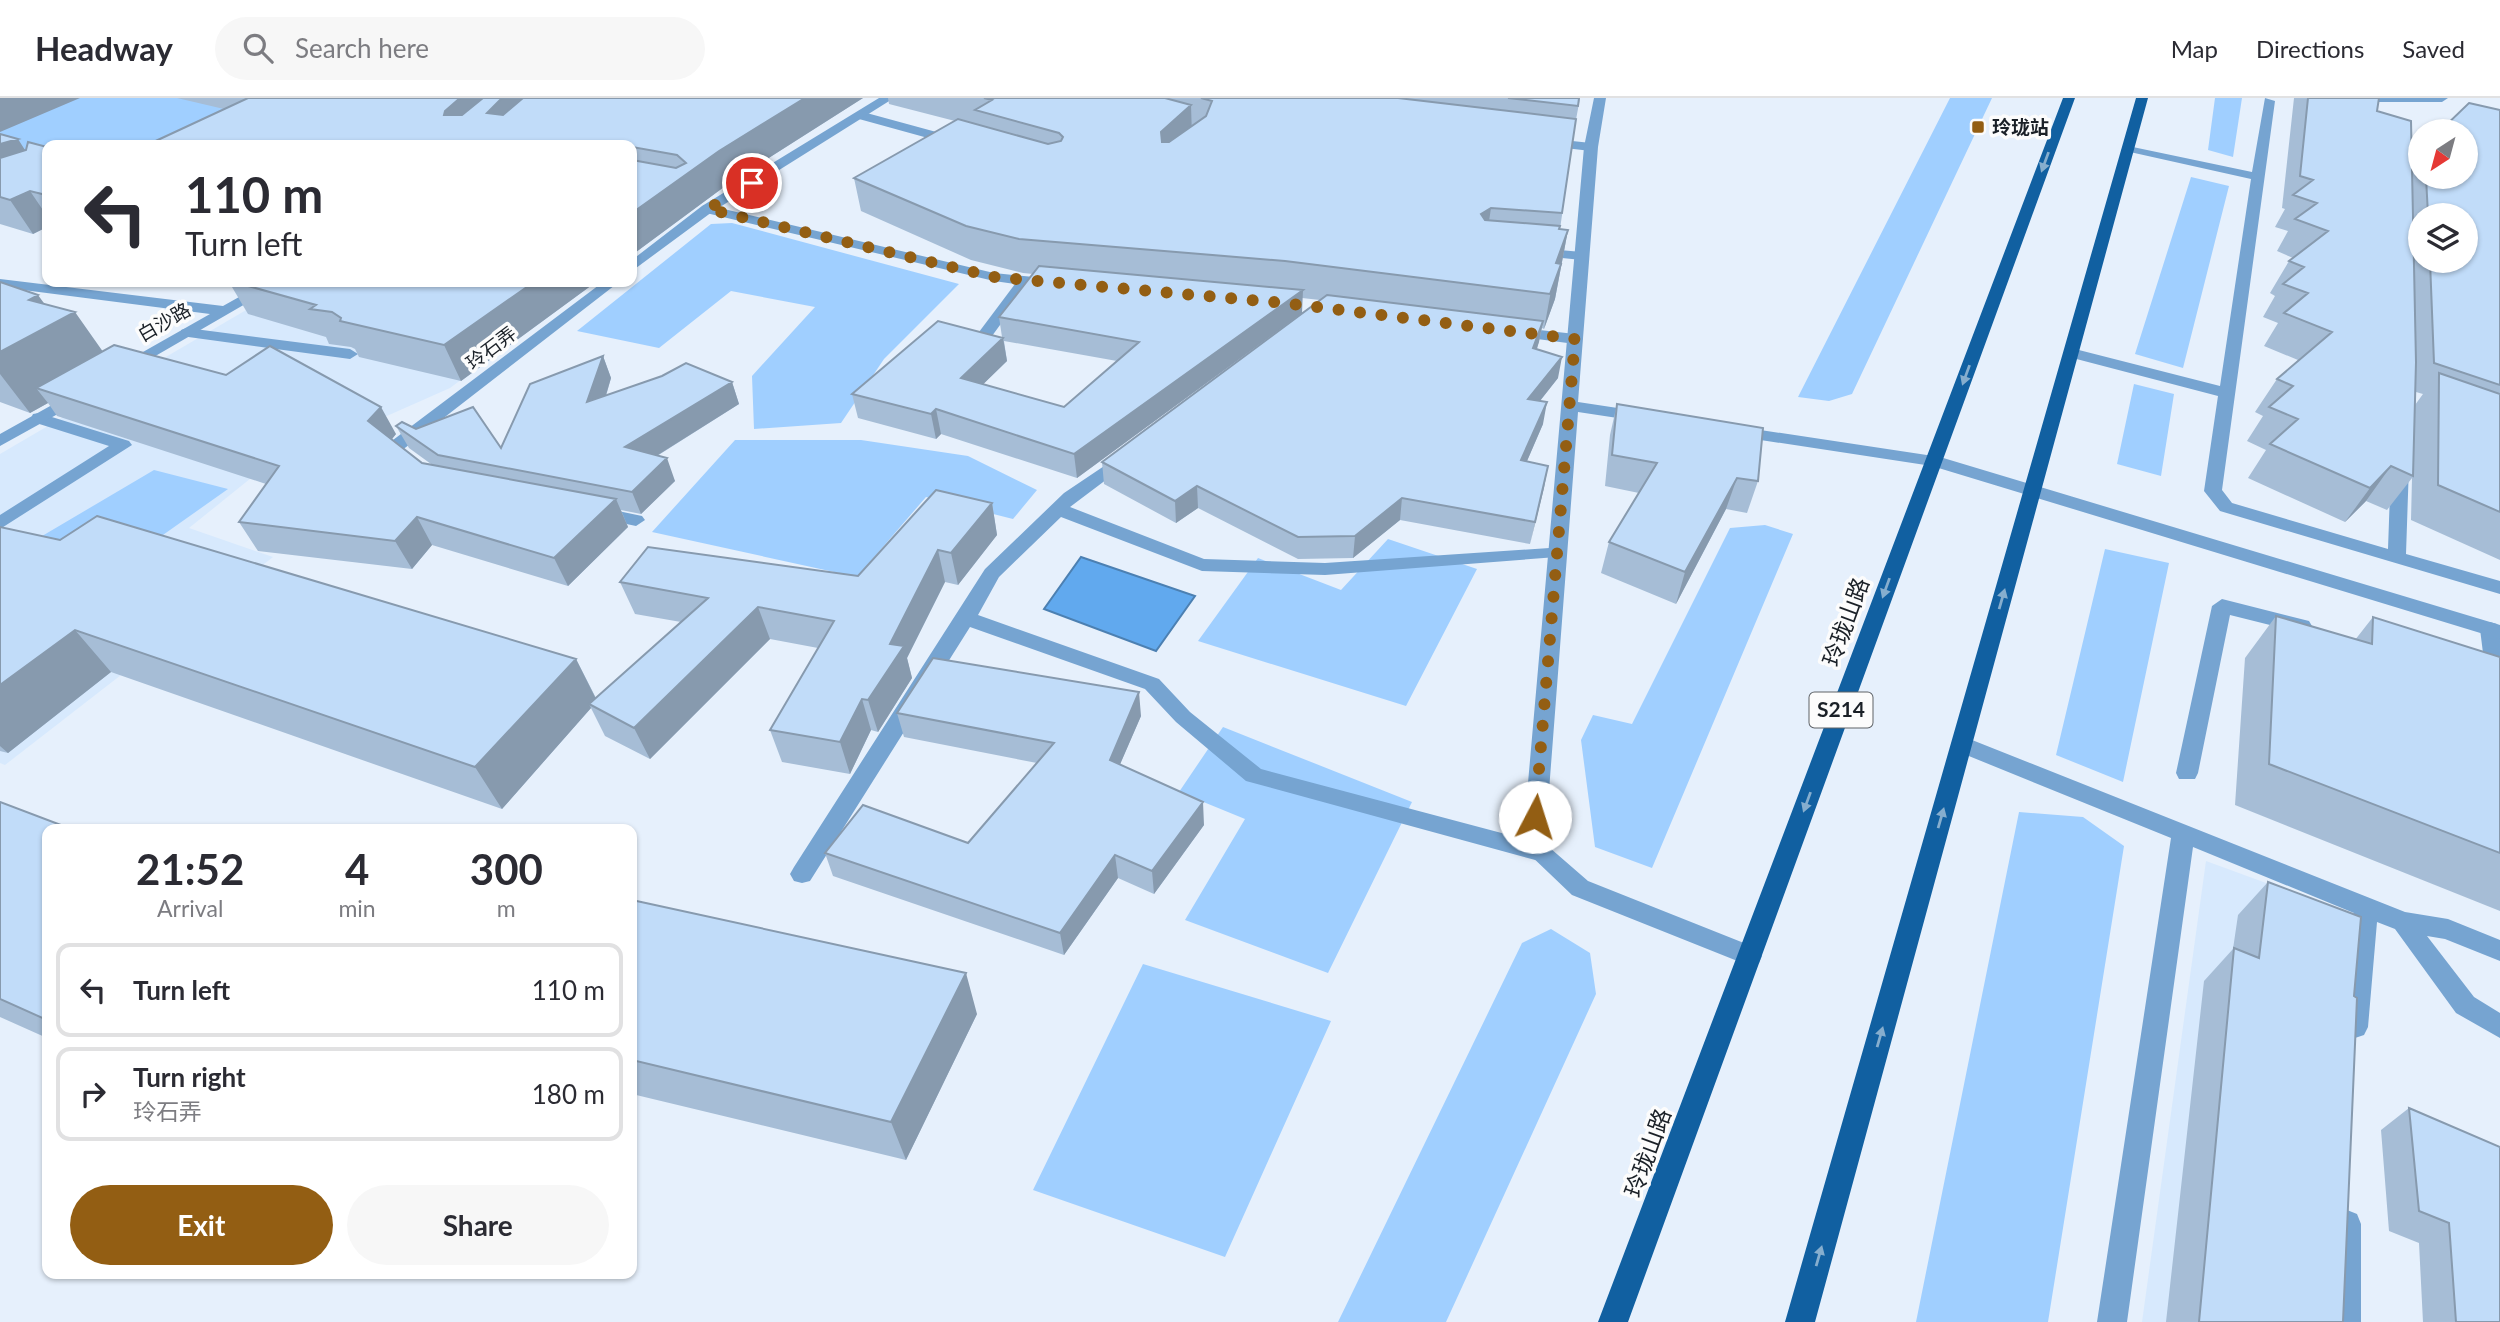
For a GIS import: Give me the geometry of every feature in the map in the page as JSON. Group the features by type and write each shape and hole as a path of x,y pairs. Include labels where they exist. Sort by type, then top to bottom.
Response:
{"main road":[{"name":"玲珑山路","path":"1613,1322 2069,98"},
{"path":"1800,1322 2143,98"}],"street":[{"path":"637,263 708,209 863,116 888,98"},
{"path":"1539,852 1535,817 1581,256 1591,147 1600,98"},
{"path":"2379,98 2442,98"},
{"path":"2269,101 2213,491 2226,507 2500,588"},
{"path":"863,116 966,145"},
{"path":"1523,139 1591,147"},
{"path":"2128,150 2259,177"},
{"path":"708,209 994,277 1065,284"},
{"path":"1527,251 1581,256"},
{"path":"978,344 1025,280"},
{"path":"0,283 225,311"},
{"name":"白沙路","path":"0,440 267,287"},
{"name":"玲石弄","path":"414,462 395,447 605,287"},
{"path":"1495,330 1575,339"},
{"path":"187,333 350,354"},
{"path":"2071,353 2227,393"},
{"path":"1570,406 1664,420"},
{"path":"0,523 123,445 39,418"},
{"path":"1718,428 1934,461 2495,630 2498,678 2470,670"},
{"path":"802,874 992,573 1058,509 1145,443"},
{"path":"2397,557 2401,450"},
{"path":"1058,509 1202,565 1325,569 1557,551"},
{"path":"581,510 635,520"},
{"path":"2187,773 2222,606 2326,633"},
{"path":"966,618 1153,684 1183,717 1254,775 1539,852 1580,888 1750,956"},
{"path":"1962,744 2403,922 2448,929 2500,951"},
{"path":"2112,1322 2183,834"},
{"path":"2352,1057 2367,907"},
{"path":"2403,922 2465,1005 2500,1027"},
{"path":"2346,1322 2347,1203"}],"shaded area":[{"path":"0,98 433,98 444,140 42,140 42,169 0,167"},
{"path":"1950,98 1992,98 1852,394 1829,401 1798,397"},
{"path":"2215,98 2242,98 2233,157 2208,150"},
{"path":"2191,177 2229,186 2183,368 2135,354"},
{"path":"732,223 959,284 884,359 841,423 754,429 752,376 815,307 731,291 659,348 577,331 632,287 637,287 637,283 711,224"},
{"path":"285,287 585,287 450,388 256,474 189,528 273,557 5,765 0,763 0,454"},
{"path":"2134,384 2174,394 2161,476 2117,464"},
{"path":"735,440 861,440 968,456 1037,490 1013,519 926,497 857,577 652,532"},
{"path":"154,470 228,489 95,583 15,552"},
{"path":"1765,525 1793,534 1652,868 1595,847 1581,740 1593,715 1632,724 1730,528"},
{"path":"1388,539 1477,569 1406,706 1198,641 1258,558 1341,590"},
{"path":"2105,549 2169,563 2123,782 2056,755"},
{"path":"1081,557 1195,596 1156,651 1044,609"},
{"path":"1223,727 1412,802 1328,973 1185,920 1245,819 1179,792"},
{"path":"2019,812 2083,817 2124,846 2048,1322 1916,1322"},
{"path":"2206,861 2337,909 2322,1322 2142,1322"},
{"path":"1551,929 1590,953 1596,994 1446,1322 1338,1322 1522,943"},
{"path":"1143,964 1331,1021 1225,1257 1033,1190"}],"building":[{"path":"248,98 460,98 444,115 462,115 483,98 502,98 487,113 503,115 523,98 805,98 719,151 637,209 637,161 676,168 686,163 677,155 637,148 637,140 158,140"},
{"path":"984,98 1165,98 1191,105 1161,132 1162,142 1169,142 1206,116 1212,101 1201,98 1398,98 1576,119 1562,213 1491,208 1481,214 1485,220 1560,226 1559,229 1568,230 1556,263 1561,264 1550,294 1285,261 1019,239 966,226 854,178 958,119 1048,144 1061,141 1063,137 1059,133 975,110 992,100"},
{"path":"1508,98 1579,98 1578,106"},
{"path":"2308,98 2379,98 2377,111 2408,120 2408,189 2412,189 2413,203 2408,203 2408,273 2414,273 2416,362 2413,476 2391,466 2370,488 2270,444 2298,419 2269,407 2293,386 2277,379 2332,332 2284,313 2308,293 2283,284 2304,267 2289,261 2328,231 2295,219 2317,203 2293,195 2313,180 2300,176"},
{"path":"2469,103 2500,110 2500,385 2434,363 2430,273 2478,273 2478,203 2427,203 2427,189 2478,189 2478,119 2452,119"},
{"path":"0,134 18,139 0,144"},
{"path":"28,142 42,146 42,194 30,191 10,200 0,197 0,158 26,150"},
{"path":"1039,266 1303,290 1074,454 936,409 931,414 852,394 938,321 1003,338 961,378 1064,407 1139,342 999,317"},
{"path":"0,282 38,295 29,300 75,312 0,352"},
{"path":"252,287 527,287 444,345 340,321 341,318 332,312 310,309 316,305"},
{"path":"1327,295 1543,321 1533,348 1562,357 1528,399 1547,402 1521,460 1548,466 1535,522 1402,498 1355,536 1298,537 1197,486 1175,501 1102,462"},
{"path":"114,345 226,375 270,346 381,407 368,421 422,463 616,499 554,558 417,517 395,541 239,522 279,466 36,388"},
{"path":"603,356 587,402 662,376 686,363 732,382 625,447 667,458 632,492 438,455 396,426 402,422 416,429 473,407 501,448 530,384"},
{"path":"2439,373 2500,394 2500,512 2438,485"},
{"path":"1617,404 1763,428 1758,481 1737,478 1685,572 1609,542 1657,463 1612,455"},
{"path":"936,490 992,503 951,553 938,550 890,644 904,646 868,700 862,699 840,742 770,730 834,621 758,607 634,728 589,704 708,598 620,582 648,547 858,576"},
{"path":"97,516 576,659 475,767 75,630 0,685 0,527 60,540"},
{"path":"2276,616 2372,644 2373,617 2500,657 2500,853 2269,764"},
{"path":"933,658 1139,692 1110,760 1203,802 1152,871 1115,855 1060,933 825,853 863,805 968,843 1054,743 897,713"},
{"path":"0,802 58,824 42,824 42,1018 0,999"},
{"path":"2268,882 2361,917 2354,996 2357,998 2343,1322 2199,1322 2234,948 2259,958"},
{"path":"637,901 966,973 891,1122 637,1061"},
{"path":"2409,1108 2500,1147 2500,1322 2456,1322 2449,1223 2419,1211"}],"place":[{"name":"玲珑站","path":"1978,127"}],"route":[{"path":"752,183 708,209 994,277 1284,303 1575,339 1535,817"}]}
